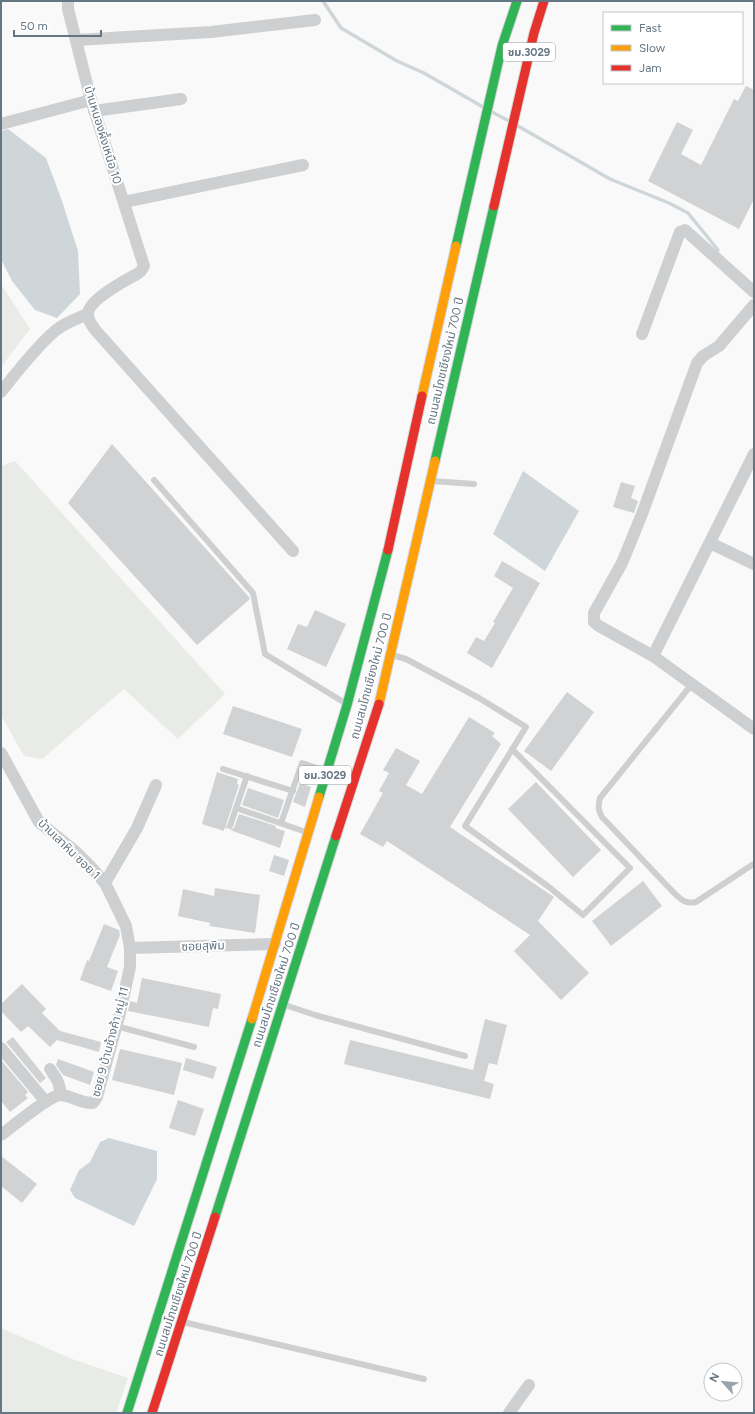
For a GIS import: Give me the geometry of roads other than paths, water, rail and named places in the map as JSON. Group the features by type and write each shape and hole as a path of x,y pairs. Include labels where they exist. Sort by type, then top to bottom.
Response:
{"main road":[{"name":"ถนนสมโภชเชียงใหม่ 700 ปี","path":"127,1413 275,944 347,705 385,565 411,443 491,91 502,46 517,1"},
{"name":"ถนนสมโภชเชียงใหม่ 700 ปี","path":"152,1413 379,703 508,141 534,33 544,1"}],"street":[{"name":"บ้านหนองผึ้งเหนือ 10","path":"68,1 68,9 92,106 144,264 144,267 137,274 97,300 90,307 88,314"},
{"path":"76,40 210,32 315,20"},
{"path":"1,124 92,106 181,99"},
{"path":"124,202 303,165"},
{"path":"642,334 680,232 682,231 685,230 754,292"},
{"path":"754,305 719,346 703,356 697,363 642,514 622,562 594,613 594,622 599,626 653,656 754,729"},
{"path":"1,392 42,343 55,331 70,321 88,314 88,319 97,332 293,551"},
{"path":"653,656 754,454"},
{"path":"710,543 754,564"},
{"name":"บ้านเสาหิน ซอย 1","path":"1,753 39,822 76,852 105,883 126,926 130,948"},
{"path":"105,883 137,828 156,785"},
{"name":"ซอยสุพิม","path":"130,948 275,944"},
{"name":"ซอย 9 บ้านช้างค้า หมู่ 11","path":"60,1095 88,1103 93,1103 97,1097 130,967 130,948"},
{"path":"1,1048 46,1102"},
{"path":"1,1135 46,1102 60,1095 59,1081 50,1069"},
{"path":"509,1413 529,1385"}],"lane":[{"path":"154,480 253,593 265,654 347,705"},
{"path":"430,481 474,484"},
{"path":"390,655 406,659 479,698 526,727 512,749 465,826 549,887 583,916 630,868 512,749"},
{"path":"692,684 600,798 598,811 602,817 683,901 689,903 696,902 752,865"},
{"path":"281,823 302,763 326,771"},
{"path":"223,769 293,791"},
{"path":"230,826 247,776"},
{"path":"236,808 308,832"},
{"path":"283,1004 315,1015 465,1056"},
{"path":"116,1026 194,1047"},
{"path":"181,1322 424,1379"}],"waterway":[{"path":"323,1 341,28 397,61 424,73 483,107"},
{"path":"492,112 509,121"},
{"path":"518,126 610,179 669,203 688,213 718,250"}]}
